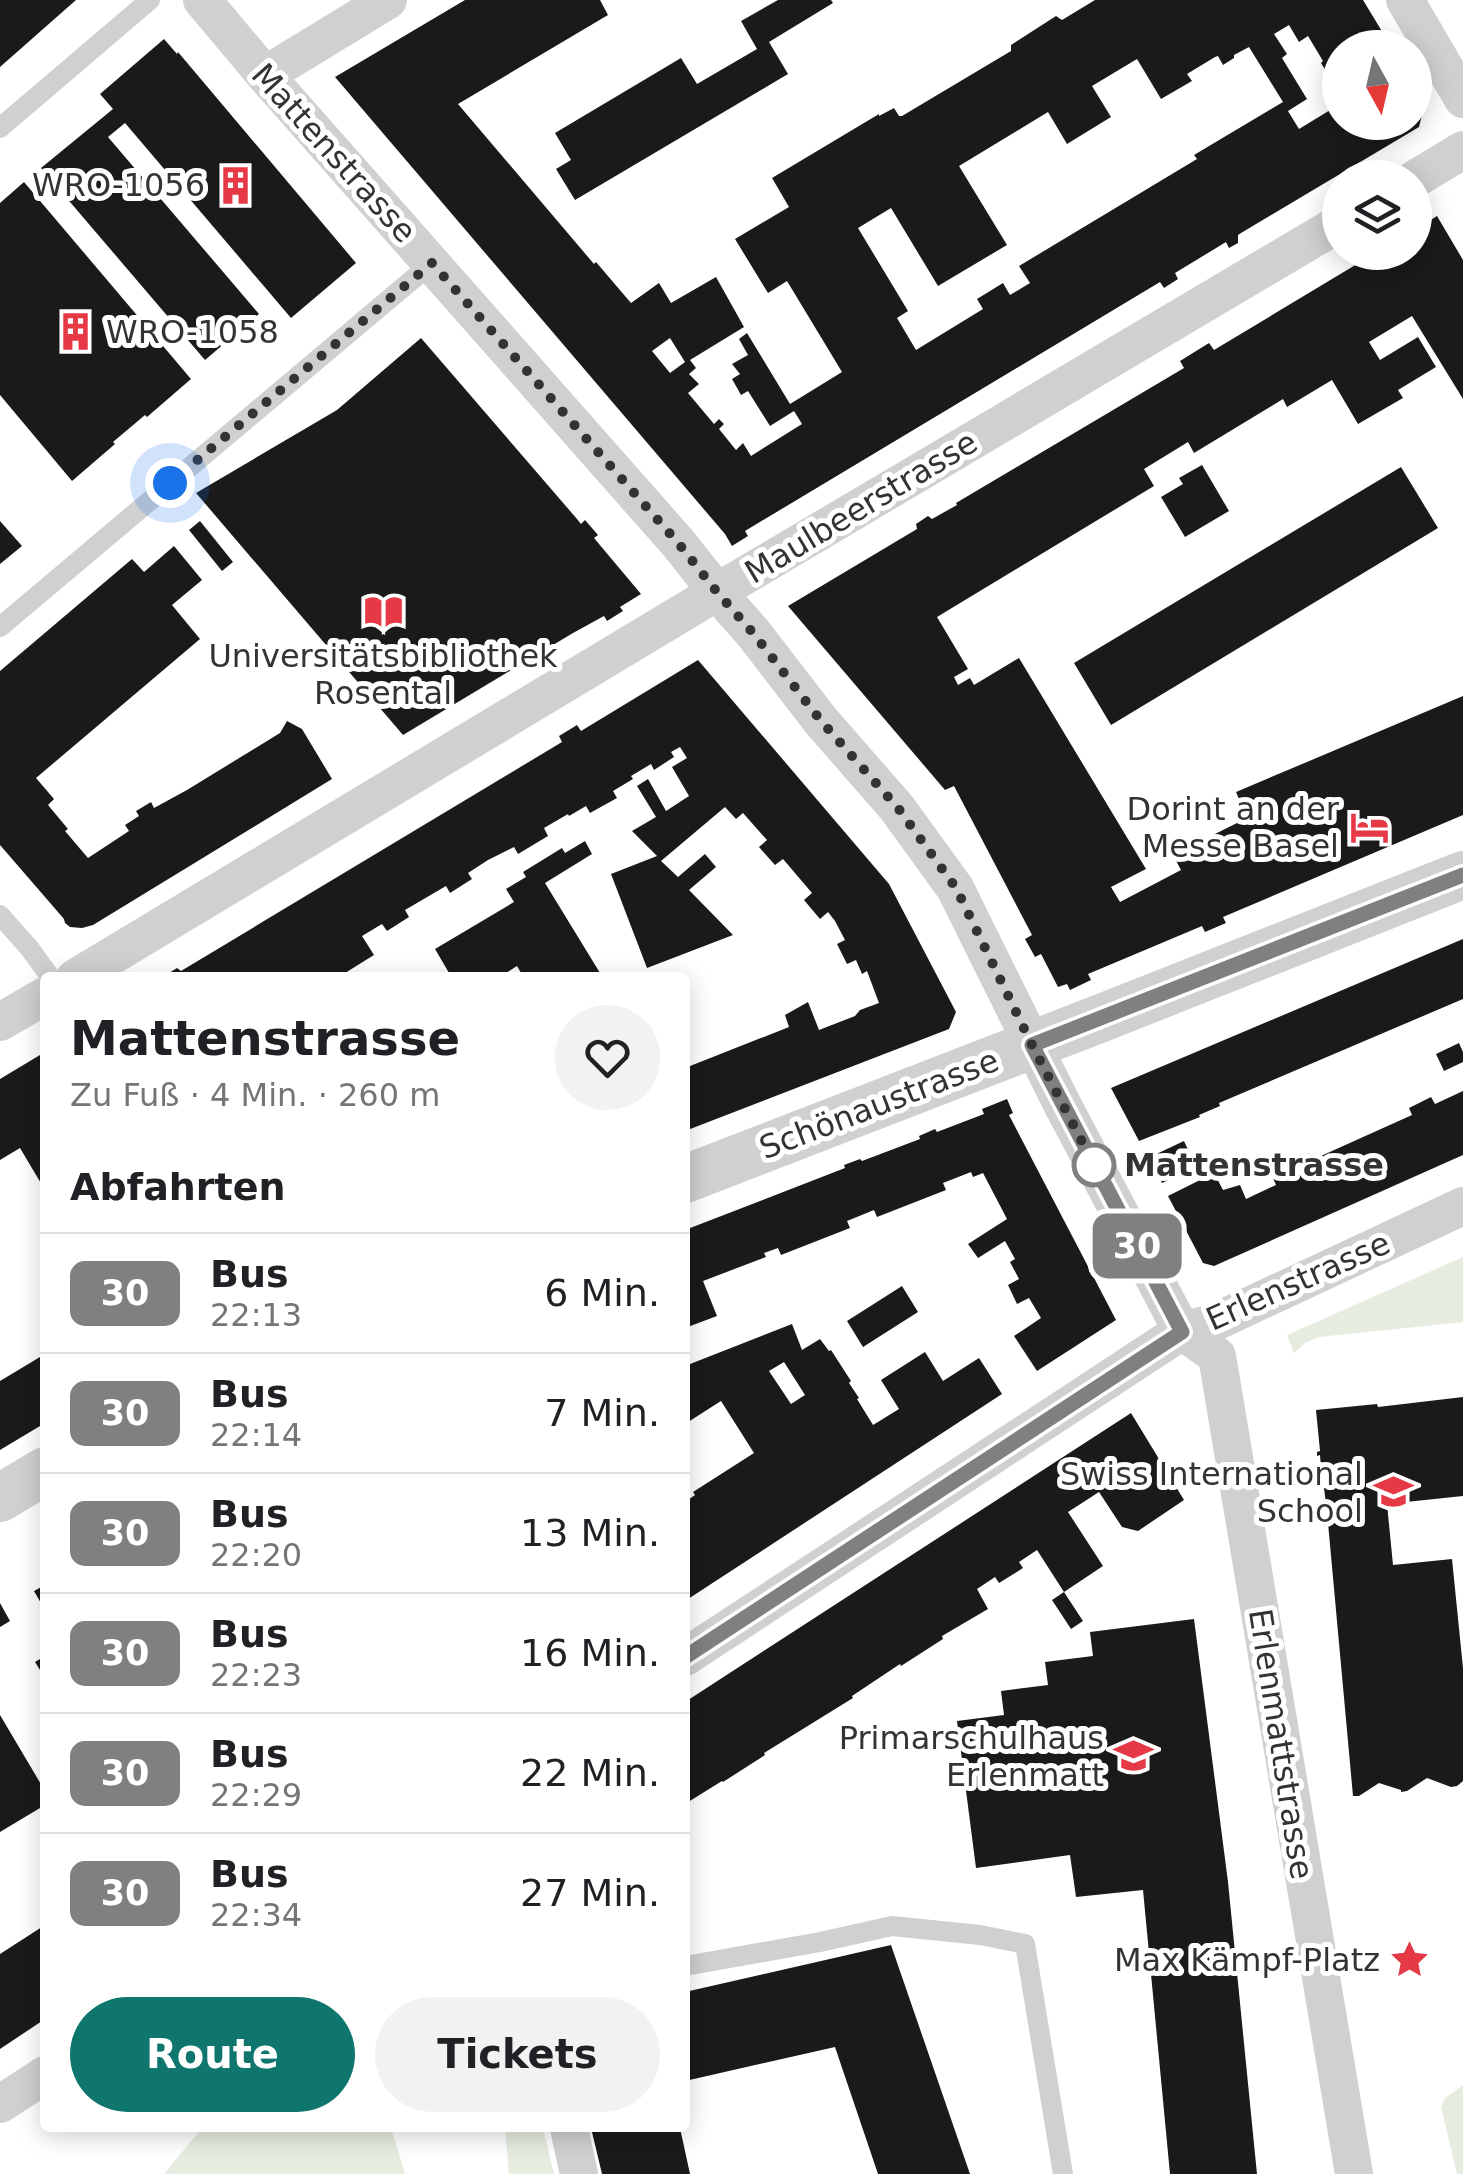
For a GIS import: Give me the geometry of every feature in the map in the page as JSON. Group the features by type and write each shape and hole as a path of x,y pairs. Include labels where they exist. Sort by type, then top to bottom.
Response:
{"street":[{"name":"Mattenstrasse","path":"202,0 264,76 679,544 821,721 898,808 956,888 1032,1045 1182,1332"},
{"path":"264,76 388,0"},
{"path":"1404,0 1463,100"},
{"path":"1432,169 1463,150"},
{"name":"Maulbeerstrasse","path":"85,972 1322,234"},
{"name":"Schönaustrasse","path":"690,1177 1463,875"},
{"path":"0,1022 40,999"},
{"name":"Erlenstrasse","path":"690,1653 1182,1332 1214,1322 1463,1206"},
{"name":"Erlenmattstrasse","path":"1182,1332 1217,1356 1354,2174"},
{"path":"0,1498 40,1474"},
{"path":"0,2104 40,2077"},
{"path":"570,2132 579,2174"}],"lane":[{"path":"0,128 150,0"},
{"path":"0,627 432,263"},
{"path":"0,915 47,972"},
{"path":"690,1965 892,1926 980,1934 1025,1944 1063,2174"}],"shaded area":[{"path":"1463,1257 1463,1322 1319,1337 1294,1353 1287,1335"},
{"path":"1463,2085 1463,2174 1457,2174 1441,2107 1445,2098"},
{"path":"199,2132 392,2132 405,2174 164,2174"},
{"path":"505,2132 544,2132 554,2174 509,2174"}],"building":[{"path":"0,0 76,0 0,67"},
{"path":"465,0 600,0 608,15 458,104 631,303 659,283 671,303 716,277 744,327 690,360 696,368 689,374 699,384 688,393 714,424 719,419 724,424 719,429 736,450 743,443 751,456 802,424 794,411 770,426 748,391 741,395 732,379 740,374 732,364 748,355 739,339 747,333 790,404 842,372 787,281 768,293 735,239 789,207 772,178 879,114 894,108 902,116 1011,51 1011,45 1056,16 1062,20 1095,0 1363,0 1381,30 1322,30 1322,59 1308,36 1299,42 1289,25 1274,34 1287,54 1282,58 1307,99 1288,111 1299,129 1322,115 1322,140 1397,140 1364,160 1322,160 1322,185 1238,235 1238,243 1229,248 1226,242 1175,273 1178,279 1164,288 1160,282 745,531 748,536 732,546 335,77","holes":["1249,47 1283,102 1194,155 1197,159 1019,266 1030,283 1010,295 1003,283 977,299 983,309 916,350 897,318 908,311 858,228 891,208 938,286 1007,245 959,166 1048,112 1067,144 1111,117 1092,86 1137,59 1161,99 1192,81 1187,74 1215,57 1223,65","670,338 685,362 670,373 652,351"]},
{"path":"778,0 833,3 769,42 788,74 575,200 556,169 571,160 555,133 681,58 697,84 757,49 741,21"},
{"path":"164,39 356,263 291,318 125,123 108,137 259,314 205,360 41,168 113,109 100,94"},
{"name":"WRO-1058","path":"24,182 191,379 72,481 0,395 0,203"},
{"path":"1437,216 1463,260 1463,399 1412,316 1369,342 1380,360 1418,337 1436,367 1398,390 1403,398 1358,424 1332,380 1287,407 1283,399 1194,453 1188,442 1144,469 1154,486 937,617 968,669 954,677 958,685 970,678 974,685 1019,658 1146,869 1111,887 1120,902 1181,870 1173,855 1247,818 1236,792 1463,696 1463,815 1223,917 1226,923 1205,932 1202,926 1088,974 1091,980 1070,990 1067,984 1058,987 1041,954 1035,957 1025,939 1032,935 954,786 945,790 788,606 917,529 916,524 928,516 932,519 957,505 1184,368 1180,361 1209,343 1214,350 1347,270 1432,270 1432,219"},
{"path":"421,338 581,524 585,520 598,535 594,538 641,594 607,621 604,616 573,633 403,735 196,493 337,410"},
{"path":"1202,465 1229,511 1185,537 1161,497 1183,484 1179,478"},
{"path":"1401,467 1438,528 1111,725 1074,663"},
{"path":"0,521 22,546 0,564"},
{"path":"200,521 233,562 222,571 189,530"},
{"path":"174,546 202,580 172,605 200,639 36,778 54,799 48,805 68,829 65,831 88,858 129,831 125,825 139,816 136,811 151,802 154,808 187,790 280,733 287,721 302,729 332,779 93,925 70,927 0,845 0,671 132,559 144,572"},
{"path":"698,660 889,884 956,1012 949,1029 690,1129 690,1066 789,1027 785,1015 808,1002 819,1030 879,1003 867,971 862,974 856,960 847,964 837,944 845,940 828,912 820,919 804,900 812,893 783,859 775,865 759,847 767,840 743,813 736,819 725,807 661,861 678,877 705,854 716,867 689,890 733,935 647,968 611,874 657,856 632,831 656,817 637,786 648,779 666,811 689,796 672,767 687,758 680,747 671,752 674,757 654,770 651,764 631,776 633,779 613,791 617,798 590,813 586,806 568,814 544,828 548,836 518,854 514,847 488,860 468,873 472,879 450,893 446,886 405,910 409,917 387,931 382,924 362,936 374,955 347,972 171,972 177,968 181,971 562,742 559,736 577,725 581,731"},
{"path":"585,841 592,854 545,883 599,972 520,972 517,966 508,972 448,972 435,949 514,902 506,889 526,877 523,872 562,848 565,853"},
{"path":"1463,939 1463,999 1219,1103 1220,1106 1200,1117 1139,1141 1111,1088"},
{"path":"1459,1043 1463,1062 1444,1071 1436,1054"},
{"path":"40,1055 40,1182 20,1148 0,1160 0,1079"},
{"path":"1463,1091 1463,1155 1214,1266 1203,1263 1168,1196 1214,1173 1223,1190 1240,1185 1246,1199 1276,1185 1270,1171 1309,1153 1312,1160 1412,1115 1409,1108 1431,1097 1435,1104"},
{"path":"1007,1099 1013,1113 1009,1115 1116,1320 1037,1371 1014,1336 1041,1318 1029,1298 1017,1304 1008,1285 1019,1279 1010,1262 1015,1259 1005,1241 978,1258 968,1244 1007,1219 983,1173 973,1177 971,1172 943,1183 946,1190 877,1217 874,1210 847,1221 850,1228 781,1255 778,1248 764,1253 766,1257 703,1281 717,1316 690,1326 690,1228 845,1168 844,1165 920,1139 919,1136 935,1129 937,1132 984,1114 982,1109"},
{"path":"1184,1141 1196,1167 1162,1183 1150,1157"},
{"path":"902,1286 918,1312 863,1347 847,1321"},
{"path":"792,1324 802,1350 820,1339 831,1350 873,1425 899,1409 881,1380 925,1352 943,1381 979,1358 1002,1394 690,1598 690,1498 695,1495 693,1492 754,1453 721,1401 690,1421 690,1364","holes":["784,1362 805,1395 791,1404 769,1371"]},
{"path":"40,1357 40,1426 0,1450 0,1381"},
{"path":"1463,1397 1463,1496 1387,1504 1393,1565 1452,1559 1463,1668 1463,1781 1451,1787 1427,1778 1401,1792 1379,1783 1353,1796 1327,1512 1319,1472 1320,1455 1317,1456 1320,1451 1316,1410"},
{"path":"1131,1413 1184,1500 1138,1531 1122,1527 1099,1492 1068,1512 1103,1566 1064,1592 1037,1550 1019,1562 1023,1568 999,1583 995,1577 977,1589 988,1609 690,1801 690,1699"},
{"path":"1064,1592 1083,1621 1071,1629 1052,1600"},
{"path":"0,1603 10,1621 0,1627"},
{"path":"1194,1619 1228,1882 1257,2174 1170,2174 1143,1890 1076,1897 1070,1855 976,1868 957,1721 1004,1715 1001,1691 1048,1685 1045,1662 1093,1656 1090,1632"},
{"path":"0,1715 40,1783 40,1808 0,1832"},
{"path":"40,1928 40,2022 0,2049 0,1954"},
{"path":"891,1945 970,2174 878,2174 835,2047 690,2080 690,1991"},
{"path":"592,2132 681,2132 690,2174 602,2174"}],"bus line":[{"name":"30","path":"690,1654 1182,1332 1032,1045 1463,875"}],"place":[{"name":"WRO-1056","path":"235,185"},
{"name":"WRO-1058","path":"76,332"},
{"name":"Universitätsbibliothek Rosental","path":"383,611"},
{"name":"Dorint an der Messe Basel","path":"1369,827"},
{"name":"Mattenstrasse","path":"1094,1165"},
{"name":"Swiss International School","path":"1393,1492"},
{"name":"Primarschulhaus Erlenmatt","path":"1134,1756"},
{"name":"Max Kämpf-Platz","path":"1410,1960"}],"route":[{"path":"170,483 432,263 679,544 821,721 898,808 956,888 1094,1165"}]}
